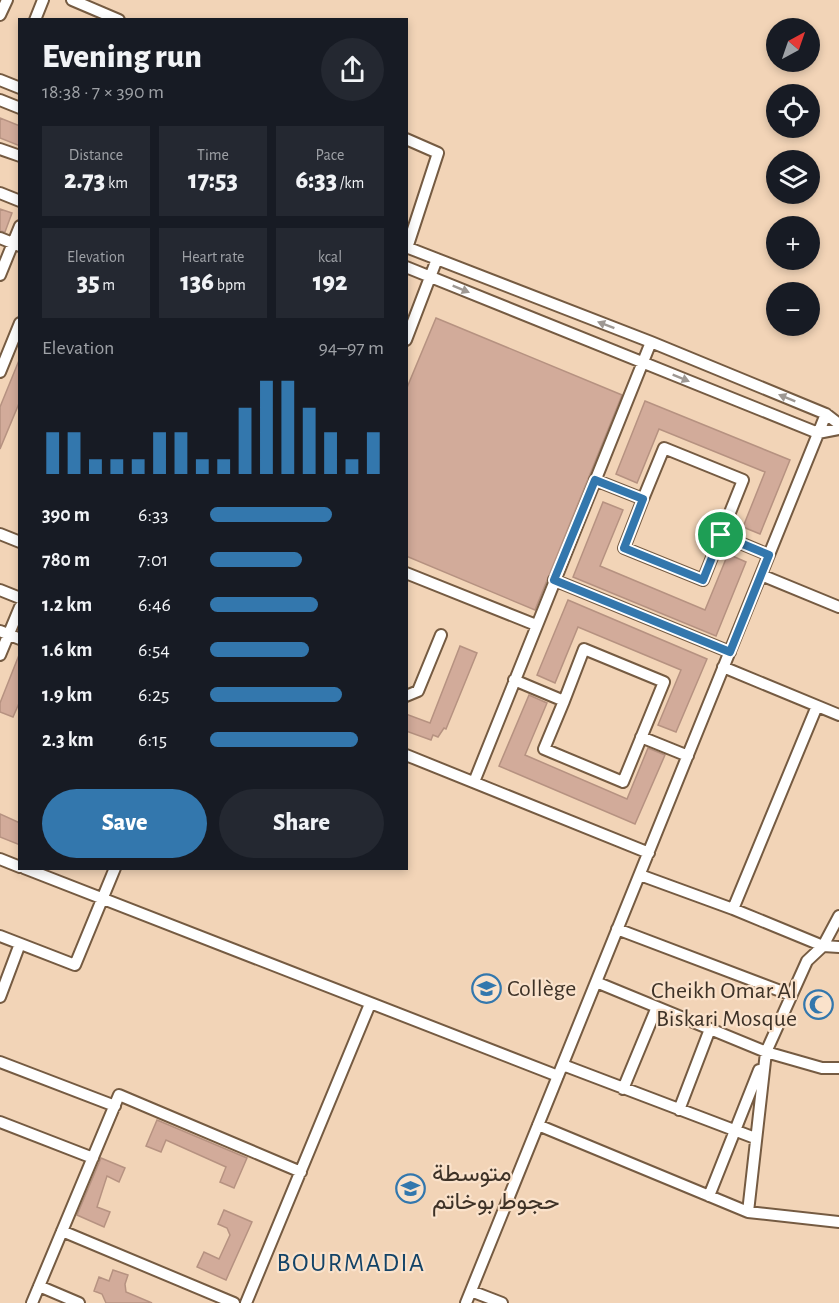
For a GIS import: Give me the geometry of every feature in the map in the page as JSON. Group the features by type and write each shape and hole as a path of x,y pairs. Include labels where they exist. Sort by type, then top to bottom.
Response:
{"street":[{"path":"0,15 7,0"},
{"path":"36,18 43,0"},
{"path":"72,0 114,18"},
{"path":"0,80 18,87"},
{"path":"0,100 18,107"},
{"path":"408,141 438,153 408,244"},
{"path":"0,148 18,155"},
{"path":"0,194 18,200"},
{"path":"0,238 16,245 0,275"},
{"path":"408,247 651,342 826,414 839,424"},
{"path":"408,335 437,259"},
{"path":"408,268 818,433 839,429"},
{"path":"474,782 651,342"},
{"path":"0,372 3,358 16,343"},
{"path":"466,1303 826,414"},
{"path":"664,448 743,480 703,580 624,548 643,499 664,448"},
{"path":"595,480 643,499"},
{"path":"0,534 18,541"},
{"path":"721,535 769,555"},
{"path":"408,574 536,625"},
{"path":"761,575 839,607"},
{"path":"554,580 730,652"},
{"path":"0,590 18,597"},
{"path":"0,655 4,633 18,610"},
{"path":"408,695 418,691 441,635"},
{"path":"585,649 664,682 623,782 544,749 564,701 585,649"},
{"path":"723,668 839,715"},
{"path":"514,680 564,701"},
{"path":"733,909 817,706"},
{"path":"641,737 688,756"},
{"path":"408,756 649,853"},
{"path":"0,859 18,866"},
{"path":"29,870 370,1004 560,1071 623,1089 755,1138"},
{"path":"0,936 75,965 114,870"},
{"path":"640,875 733,909 823,946 839,947"},
{"path":"709,1196 791,995 807,961 823,946 839,915"},
{"path":"617,929 791,995"},
{"path":"0,997 18,949"},
{"path":"596,982 766,1053 822,1068 839,1068"},
{"path":"246,1303 370,1004"},
{"path":"623,1089 657,1007"},
{"path":"679,1110 710,1029"},
{"path":"748,1212 766,1053"},
{"path":"0,1062 114,1106"},
{"path":"33,1303 119,1095 301,1172"},
{"path":"0,1122 93,1158"},
{"path":"538,1125 748,1212 839,1222"},
{"path":"62,1231 234,1303"},
{"path":"39,1286 79,1303"},
{"path":"471,1291 502,1303"}],"building":[{"path":"0,118 18,125 18,145 0,138"},
{"path":"0,209 12,213 5,232 0,231"},
{"path":"436,318 622,395 535,610 408,557 408,385"},
{"path":"18,363 18,406 0,449 0,407"},
{"path":"645,401 790,460 760,534 743,527 765,472 659,429 637,483 616,474"},
{"path":"603,502 623,510 600,566 705,610 728,554 746,562 716,636 573,577"},
{"path":"568,600 707,659 676,732 658,725 681,670 578,627 555,683 537,675"},
{"path":"460,646 477,653 446,729 444,728 438,737 433,735 431,740 408,732 408,715 430,723"},
{"path":"18,658 18,706 13,717 0,712 0,703"},
{"path":"529,695 547,703 525,755 627,799 648,748 665,755 635,824 499,766"},
{"path":"0,814 18,822 18,844 0,837"},
{"path":"157,1120 247,1158 234,1188 220,1182 226,1167 166,1140 161,1152 146,1146"},
{"path":"101,1158 125,1168 119,1182 107,1176 97,1207 110,1212 104,1227 77,1215"},
{"path":"224,1210 252,1222 226,1280 197,1267 204,1252 219,1259 230,1235 227,1228 218,1224"},
{"path":"113,1270 128,1275 125,1284 126,1292 152,1303 106,1303 102,1294 94,1291 99,1277 109,1281"}],"place":[{"name":"Collège","path":"486,989"},
{"name":"Cheikh Omar Al Biskari Mosque","path":"818,1005"},
{"name":"متوسطة حجوط بوخاتم","path":"411,1188"}],"district":[{"name":"BOURMADIA","path":"351,1263"}],"route":[{"path":"595,480 643,499 624,548 703,580 721,535 769,555 730,652 554,580 595,480"}]}
